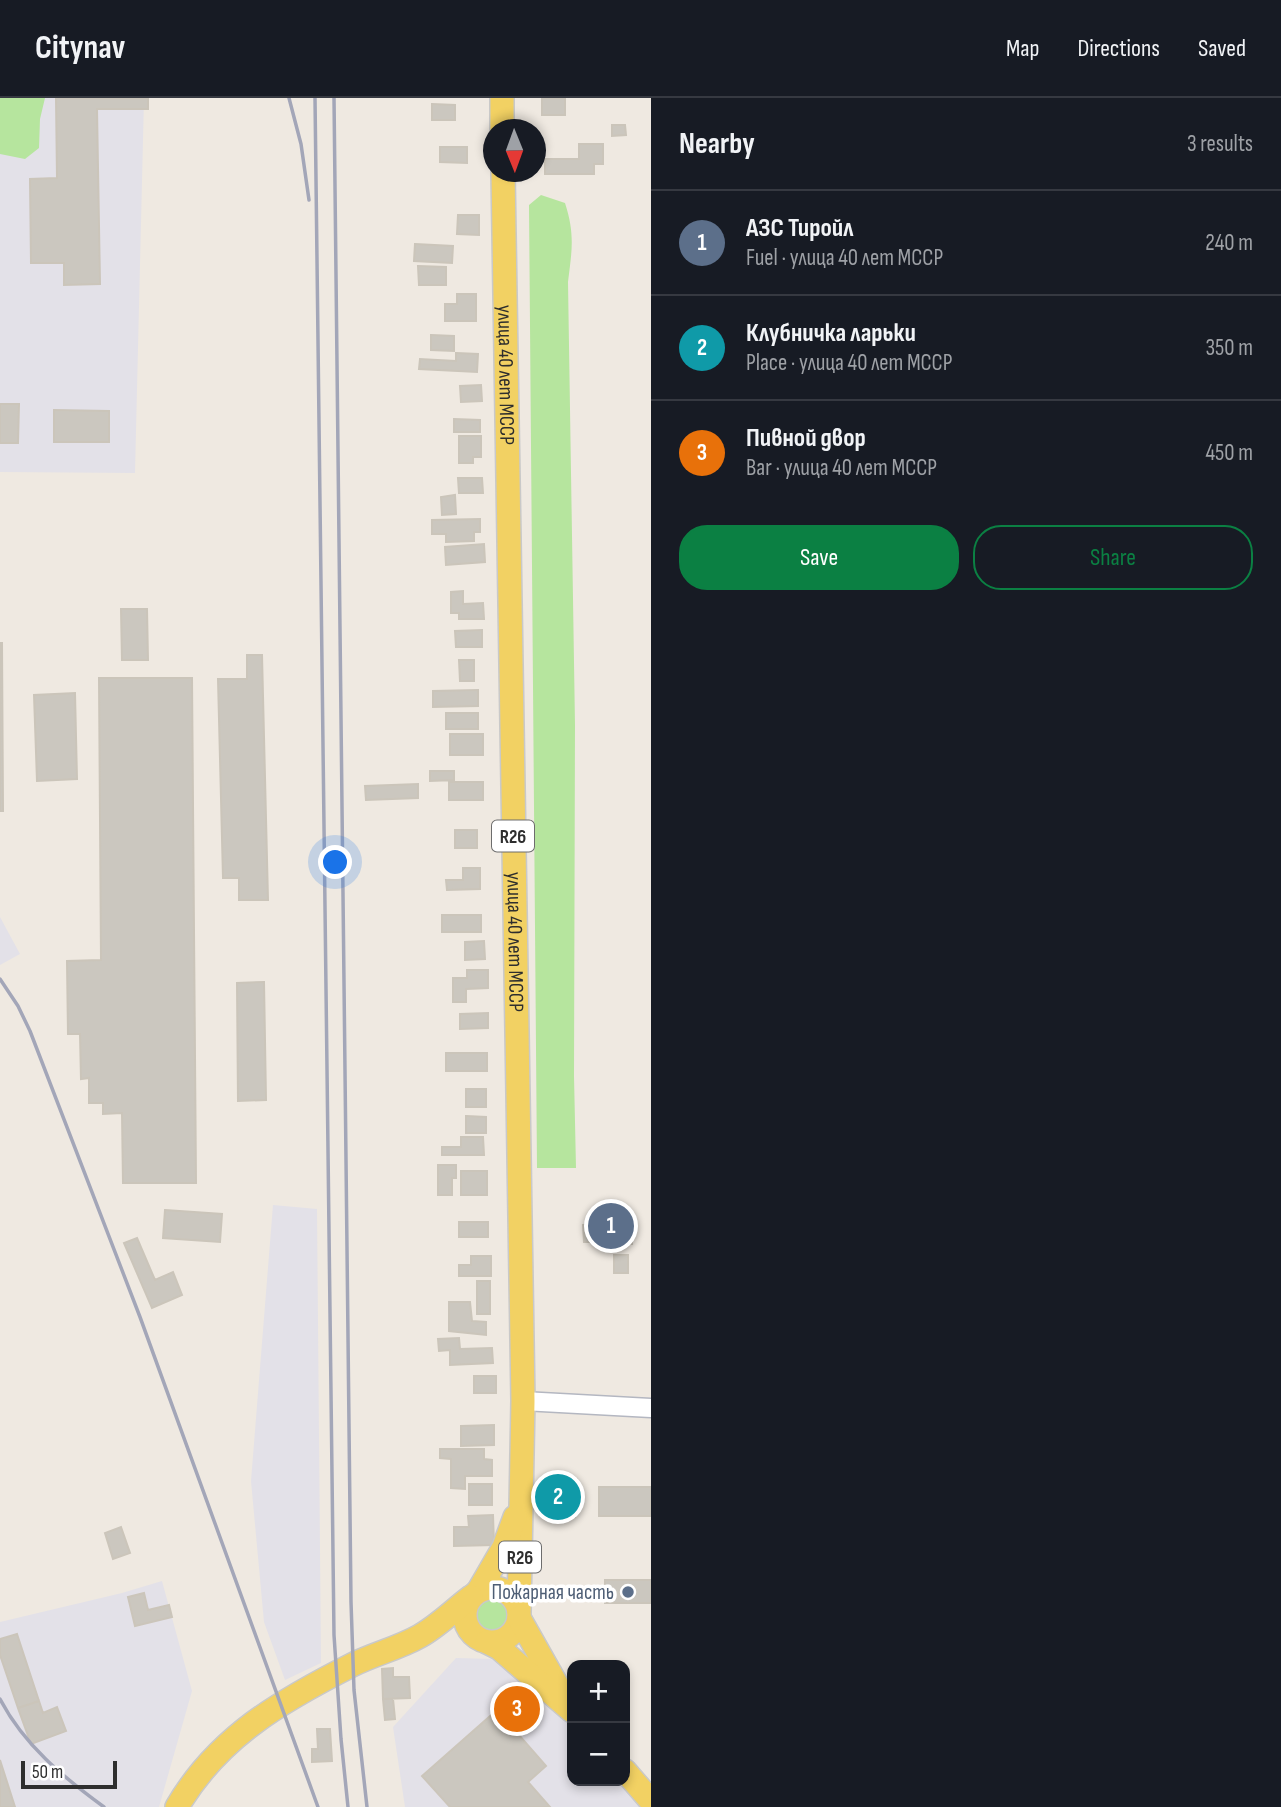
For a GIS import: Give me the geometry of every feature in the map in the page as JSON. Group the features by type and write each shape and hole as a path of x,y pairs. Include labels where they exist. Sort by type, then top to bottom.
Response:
{"main road":[{"path":"502,98 502,119"},
{"name":"улица 40 лет МССР","path":"503,182 523,1401 519,1615"},
{"name":"улица 40 лет МССР","path":"475,1594 504,1547 521,1501"},
{"path":"177,1807 208,1763 249,1724 280,1703 353,1665 422,1636 486,1588 501,1589 513,1598 519,1615 567,1702"},
{"path":"475,1594 466,1606 464,1616 466,1626 472,1634 483,1641 502,1641 508,1637 517,1625 519,1615"},
{"path":"422,1636 464,1634 499,1648 567,1707"},
{"path":"630,1777 651,1801"}],"street":[{"path":"523,1401 651,1408"}],"shaded area":[{"path":"0,98 144,98 135,473 0,472"},
{"path":"0,917 20,954 0,965"},
{"path":"273,1205 317,1209 321,1663 285,1680 264,1622 251,1481"},
{"path":"162,1581 192,1691 159,1807 0,1807 0,1622"},
{"path":"456,1658 494,1659 542,1695 567,1719 567,1786 629,1786 648,1807 405,1807 393,1727"}],"green space":[{"path":"0,98 45,98 40,119 39,148 25,159 0,154"},
{"path":"541,195 565,203 572,242 568,282 575,725 576,1168 537,1168 529,205"},
{"path":"494,1597 508,1603 514,1617 508,1631 494,1637 480,1631 474,1617 480,1603"}],"building":[{"path":"56,98 148,98 148,109 97,109 100,284 64,285 64,263 31,263 30,179 57,178"},
{"path":"542,98 565,98 565,115 542,115"},
{"path":"432,104 455,105 455,120 432,120"},
{"path":"612,125 625,125 626,135 612,136"},
{"path":"579,144 603,144 603,164 594,164 594,174 546,174 546,159 579,159"},
{"path":"440,147 467,147 467,163 440,162"},
{"path":"458,215 479,215 479,235 457,234"},
{"path":"415,244 453,246 452,263 414,261"},
{"path":"418,266 446,267 446,285 419,285"},
{"path":"457,294 476,294 476,321 445,321 445,304 457,304"},
{"path":"431,335 454,336 454,351 431,350"},
{"path":"456,353 478,354 477,372 419,369 420,359 456,361"},
{"path":"481,385 482,401 461,402 460,386"},
{"path":"0,404 19,404 18,443 0,443"},
{"path":"54,410 109,411 109,442 54,442"},
{"path":"454,419 480,420 480,432 454,432"},
{"path":"459,436 481,436 481,457 473,457 473,463 459,463"},
{"path":"458,478 482,478 483,493 459,493"},
{"path":"455,495 456,514 442,515 441,497"},
{"path":"480,519 480,532 474,532 474,541 446,542 446,534 432,534 432,520"},
{"path":"484,544 485,562 446,565 445,547"},
{"path":"463,591 463,604 483,603 484,619 459,619 459,613 451,613 451,592"},
{"path":"121,609 147,609 148,660 122,660"},
{"path":"482,630 482,647 456,647 455,631"},
{"path":"2,643 3,811 0,811"},
{"path":"247,655 262,655 268,900 239,900 239,878 223,878 218,679 247,679"},
{"path":"459,660 474,660 474,681 460,681"},
{"path":"99,678 192,678 196,1183 123,1183 122,1113 103,1114 103,1103 89,1103 89,1078 81,1079 80,1034 68,1034 67,961 101,960"},
{"path":"478,690 478,706 433,707 433,691"},
{"path":"75,693 77,779 37,781 34,695"},
{"path":"446,713 478,713 478,729 446,729"},
{"path":"450,734 483,734 483,755 450,755"},
{"path":"430,771 454,771 454,780 430,781"},
{"path":"449,782 483,782 483,800 449,800"},
{"path":"418,784 418,798 366,800 365,786"},
{"path":"455,830 477,830 477,848 455,848"},
{"path":"463,868 480,868 480,889 447,890 446,880 463,880"},
{"path":"442,915 481,915 481,932 442,932"},
{"path":"484,941 485,959 465,960 465,942"},
{"path":"467,970 488,970 488,988 466,989 466,1002 453,1002 453,978 467,978"},
{"path":"264,982 266,1100 238,1101 237,983"},
{"path":"488,1013 488,1028 460,1029 460,1014"},
{"path":"446,1053 487,1053 487,1071 446,1071"},
{"path":"466,1089 486,1089 486,1107 466,1107"},
{"path":"466,1116 486,1117 486,1133 466,1133"},
{"path":"461,1137 483,1137 484,1155 442,1155 442,1147 461,1147"},
{"path":"438,1165 456,1165 456,1178 452,1178 452,1195 438,1195"},
{"path":"461,1171 487,1171 487,1195 461,1195"},
{"path":"165,1210 222,1214 220,1242 163,1238"},
{"path":"617,1218 631,1218 632,1244 584,1242 583,1225 617,1224"},
{"path":"459,1222 488,1222 488,1237 459,1237"},
{"path":"137,1238 155,1280 173,1272 182,1295 152,1308 124,1243"},
{"path":"614,1255 628,1255 628,1273 614,1273"},
{"path":"471,1256 491,1256 491,1276 459,1276 459,1265 471,1265"},
{"path":"477,1281 490,1281 490,1314 477,1314"},
{"path":"449,1302 470,1302 472,1321 486,1322 486,1335 449,1331"},
{"path":"459,1338 460,1349 492,1348 493,1363 450,1365 450,1350 439,1351 438,1339"},
{"path":"474,1376 496,1376 496,1393 474,1393"},
{"path":"494,1425 494,1445 461,1446 461,1426"},
{"path":"440,1449 484,1449 484,1459 492,1460 492,1476 465,1476 465,1489 451,1488 451,1459 440,1458"},
{"path":"542,1477 577,1479 575,1517 540,1516"},
{"path":"469,1484 492,1484 492,1505 469,1505"},
{"path":"599,1487 651,1487 651,1516 599,1516"},
{"path":"493,1515 494,1545 454,1546 454,1527 469,1527 468,1516"},
{"path":"121,1527 130,1553 113,1559 105,1533"},
{"name":"Пожарная часть","path":"605,1580 651,1580 651,1603 605,1603"},
{"path":"144,1593 148,1610 169,1605 172,1617 135,1626 128,1597"},
{"path":"17,1634 39,1701 18,1708 0,1655 0,1639"},
{"path":"393,1668 393,1677 409,1677 410,1698 383,1699 382,1669"},
{"path":"383,1699 393,1699 395,1719 385,1720"},
{"path":"39,1701 43,1713 57,1707 66,1731 31,1744 18,1708"},
{"path":"497,1710 546,1766 528,1782 550,1807 450,1807 422,1776"},
{"path":"317,1729 330,1729 332,1761 312,1762 312,1749 318,1749"},
{"path":"0,1760 15,1807 0,1807"}],"railway":[{"path":"289,98 301,144 309,200"},
{"path":"315,98 334,1635 348,1807"},
{"path":"334,98 351,1602 354,1690 367,1807"},
{"path":"0,979 30,1031 140,1317 318,1807"},
{"path":"0,1699 21,1731 46,1759 104,1807"}],"place":[{"name":"АЗС Тиройл","path":"611,1226"},
{"name":"Клубничка ларьки","path":"558,1497"},
{"name":"Пожарная часть","path":"628,1592"},
{"name":"Пивной двор","path":"517,1709"}]}
